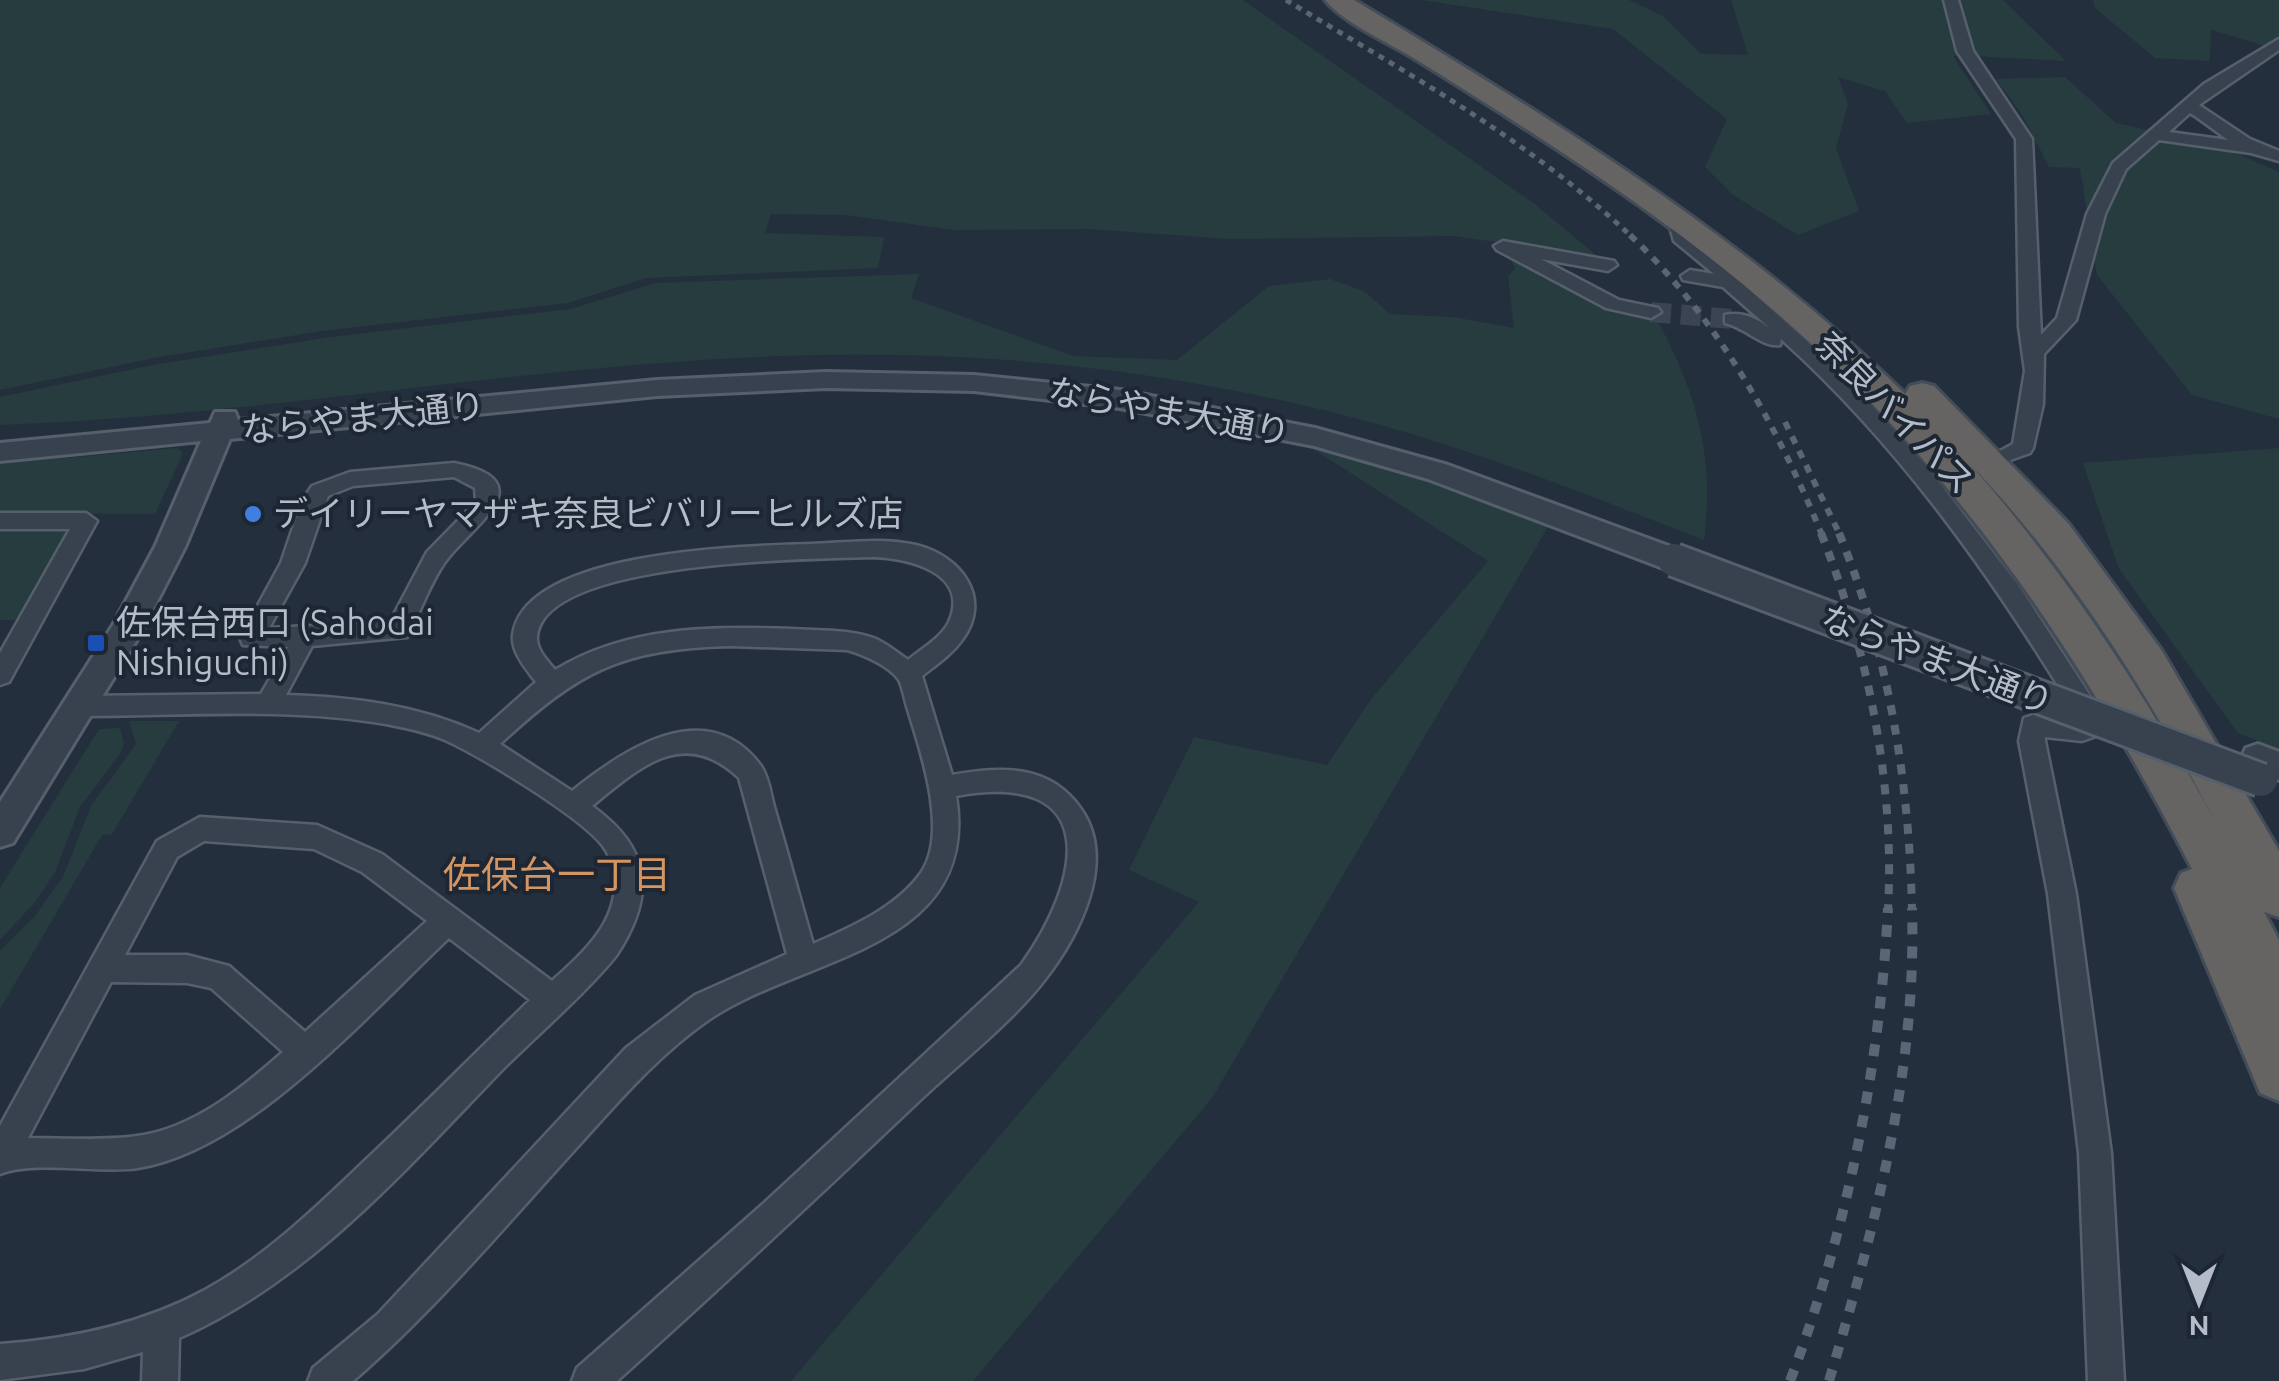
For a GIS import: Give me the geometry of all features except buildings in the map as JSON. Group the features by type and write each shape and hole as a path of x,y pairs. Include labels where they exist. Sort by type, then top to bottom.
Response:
{"highway":[{"name":"奈良バイパス","path":"1337,0 1550,130 1676,216 1780,298 1877,387 1953,468 2025,558 2100,669 2218,866 2279,991"},
{"name":"奈良バイパス","path":"1364,0 1635,166 1805,287 1898,370 2055,534 2174,704 2279,896"},
{"path":"2100,669 2279,1075"},
{"path":"2174,704 2279,862"}],"street":[{"path":"1952,0 1964,51 2024,140 2029,327 2037,350 2027,434 2022,448 2002,456"},
{"path":"2037,350 2066,320 2096,214 2120,167 2210,87 2279,43"},
{"path":"2190,106 2230,129 2257,153 2279,156"},
{"path":"2156,135 2252,148"},
{"path":"1676,216 1680,237 1715,263 1729,282 1851,394 1984,553 2050,650 2090,718 2090,728 2082,731 2033,725 2032,741 2062,894 2095,1153 2106,1381"},
{"path":"1608,266 1503,246 1614,304 1652,312"},
{"path":"1690,276 1729,282"},
{"path":"1732,319 1750,323 1783,347 1801,347"},
{"name":"ならやま大通り","path":"0,438 222,425 748,382 901,380 1049,390 1197,411 1367,451 1673,550 2269,773"},
{"path":"1,828 82,706 170,548 222,425"},
{"name":"ならやま大通り","path":"0,452 222,425"},
{"path":"454,470 469,472 484,483 488,496 484,508 438,554 398,632 305,636 252,638 294,563 312,501 320,491 350,479 454,470"},
{"path":"0,521 86,521 0,675"},
{"path":"551,684 524,644 526,628 548,601 577,584 677,558 778,553 904,552 929,558 948,570 960,582 964,613 956,631 909,673"},
{"path":"267,707 305,636"},
{"path":"326,1381 390,1326 637,1059 716,999 866,935 898,916 935,876 944,856 942,788 909,673 870,647 847,640 681,637 606,655 551,684 480,747"},
{"path":"0,1362 52,1360 162,1326 230,1294 302,1243 609,941 628,898 630,877 622,852 610,834 480,747 429,724 348,709 82,706"},
{"path":"572,807 627,761 651,748 676,743 714,744 734,752 751,773 803,959"},
{"path":"590,1381 775,1216 1031,974 1053,944 1079,882 1082,843 1074,816 1049,790 1031,782 1006,779 942,788"},
{"path":"446,922 256,1096 204,1130 139,1152 0,1156 166,849 200,829 317,837 372,863 552,999"},
{"path":"103,968 188,968 219,976 304,1052"},
{"path":"160,1381 162,1326"}],"green space":[{"path":"0,0 1243,0 1536,205 1597,256 1453,236 1229,239 1089,229 954,230 846,215 771,214 765,233 884,237 878,268 646,278 568,303 322,331 154,358 0,390"},
{"path":"1421,0 1629,0 1663,16 1701,54 1748,55 1731,0 1948,0 1965,56 1953,56 1991,114 1907,123 1885,91 1838,77 1848,104 1836,148 1859,211 1798,235 1733,195 1705,167 1727,119 1613,29"},
{"path":"1957,0 2003,0 2066,61 1973,56"},
{"path":"2093,0 2279,0 2279,50 2211,30 2210,61 2155,58 2095,8"},
{"path":"2065,77 2116,123 2222,147 2279,172 2279,419 2192,395 2097,275 2080,168 2049,167 2023,116 1996,79"},
{"path":"1511,259 1614,312 1656,318 1682,372 1699,424 1707,480 1704,540 1545,479 1384,426 1236,391 1085,367 1009,360 857,354 683,361 195,412 0,425 0,397 158,364 331,337 571,309 655,283 919,274 911,298 1073,356 1177,360 1269,286 1330,279 1364,291 1390,314 1453,317 1514,328 1508,277 1515,268"},
{"path":"1310,447 1436,484 1549,525 1212,1098 973,1381 791,1381 1199,902 1129,870 1194,737 1327,765 1372,698 1488,561"},
{"path":"177,448 183,453 155,514 0,513 0,464"},
{"path":"2279,448 2279,749 2238,733 2119,569 2083,463"},
{"path":"61,527 68,536 24,620 0,620 0,528"},
{"path":"129,721 179,721 112,834 102,835 0,1009 0,951 35,916 63,877 91,806 136,744"},
{"path":"120,728 124,743 120,754 80,807 55,872 36,901 0,940 0,888 99,729"}],"tunnel":[{"path":"1651,312 1732,319"}],"railway":[{"path":"1286,0 1510,139 1632,237"},
{"path":"1632,237 1690,301 1742,375 1785,453 1822,535"},
{"path":"1785,422 1840,535"},
{"path":"1821,533 1852,624 1875,718 1887,814 1888,910"},
{"path":"1839,533 1871,625 1893,718 1906,813 1912,910"},
{"path":"1790,1381 1828,1266 1857,1148 1877,1028 1888,908"},
{"path":"1829,1381 1890,1147 1908,1029 1912,910"}],"place":[{"name":"デイリーヤマザキ奈良ビバリーヒルズ店","path":"253,514"},
{"name":"佐保台西口 (Sahodai Nishiguchi)","path":"96,643"}],"district":[{"name":"佐保台一丁目","path":"557,875"}]}
